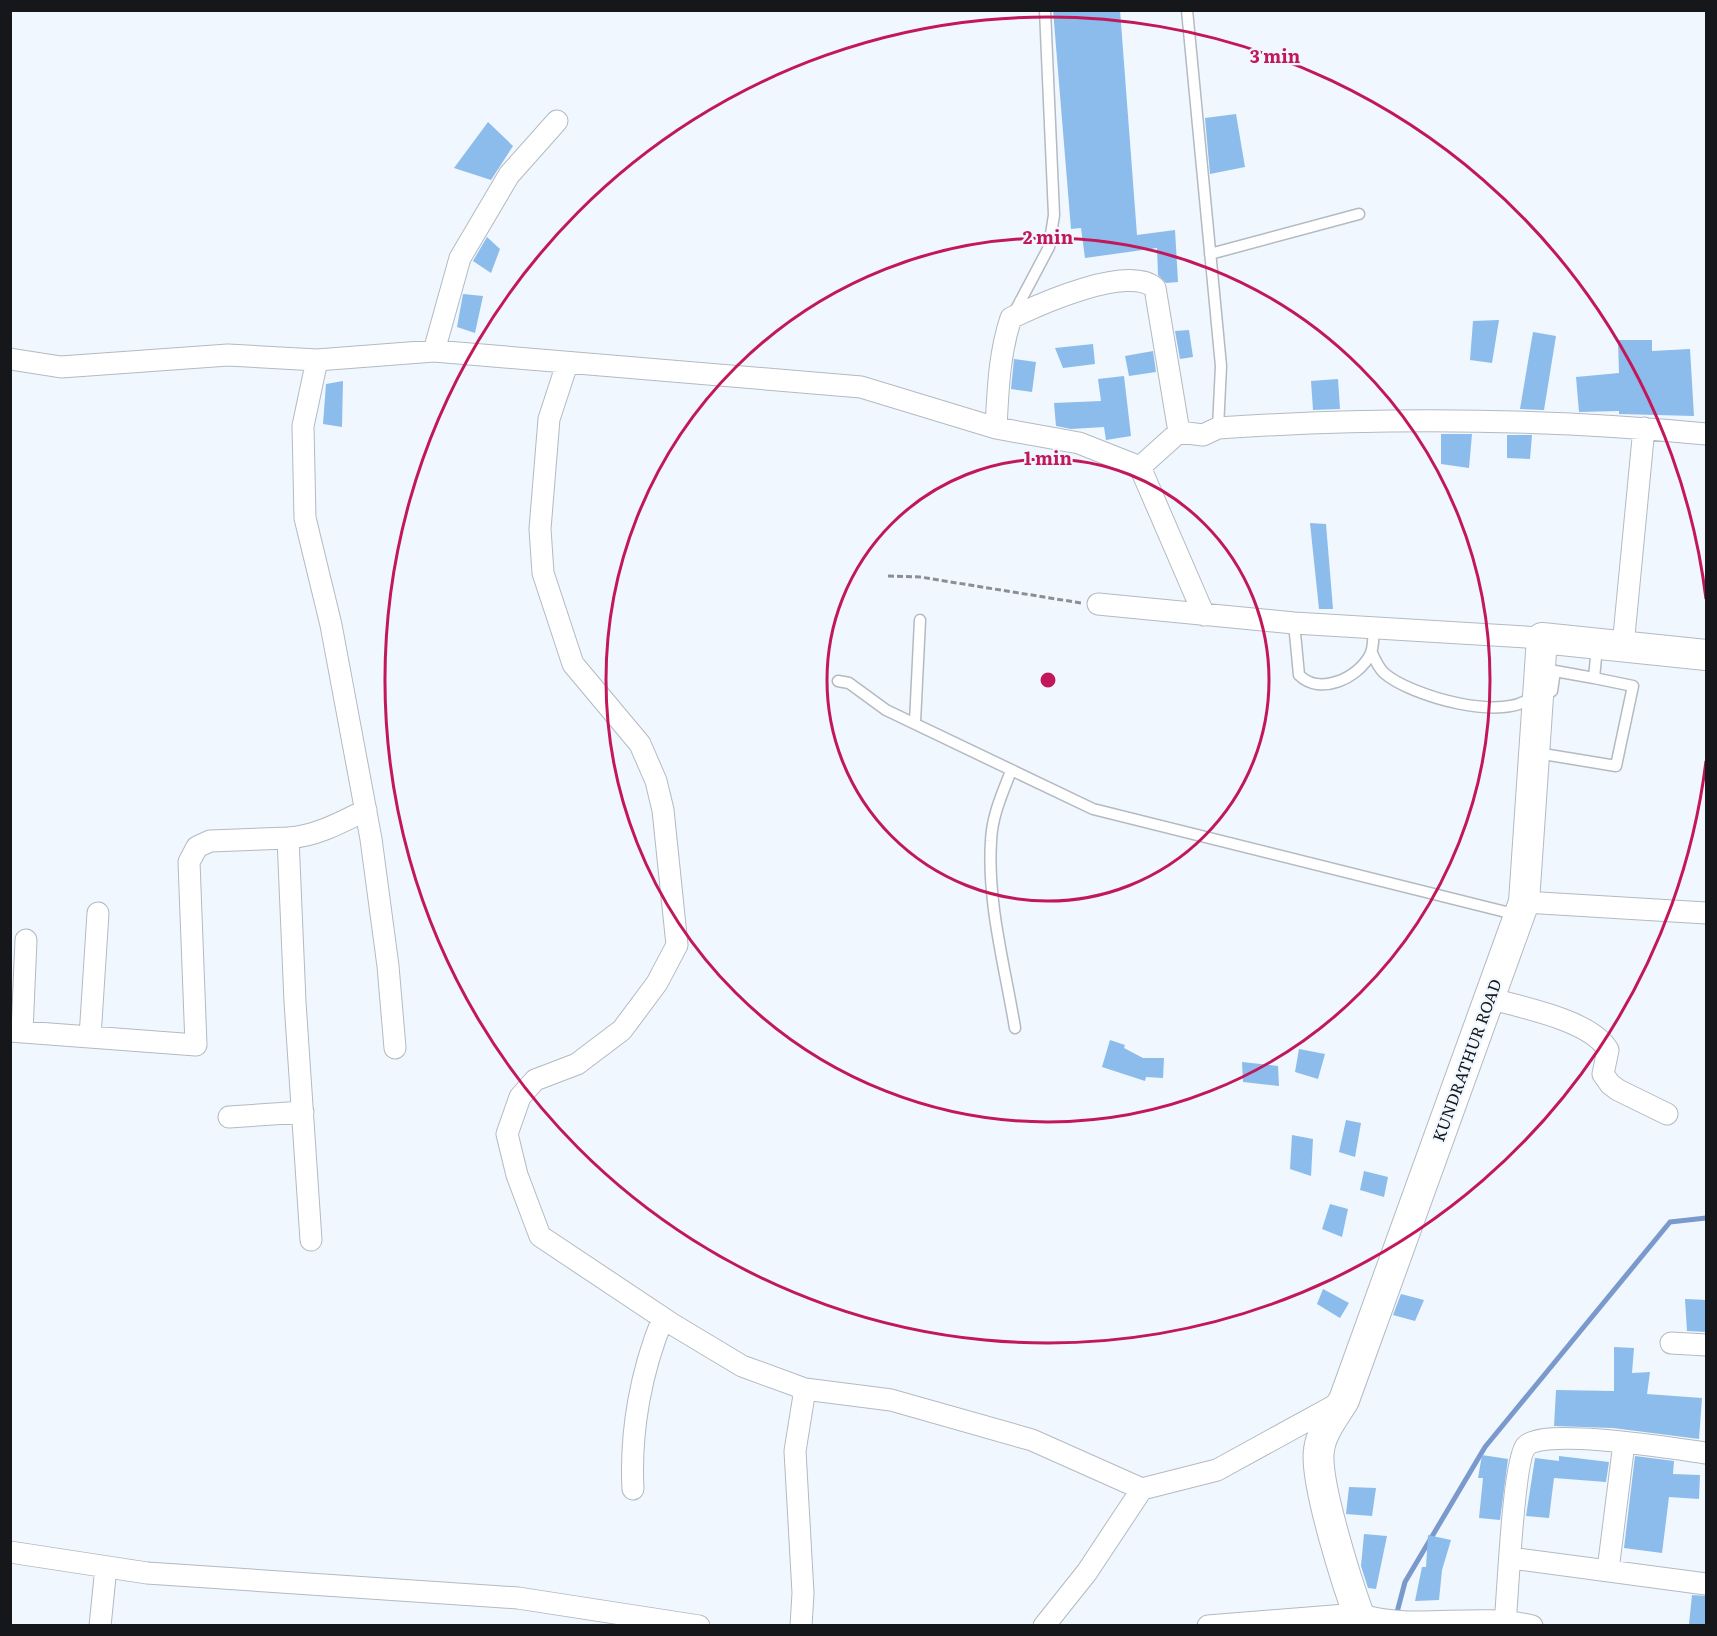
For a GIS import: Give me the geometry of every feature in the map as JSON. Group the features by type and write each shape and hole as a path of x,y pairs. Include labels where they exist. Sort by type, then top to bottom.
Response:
{"street":[{"path":"434,351 460,258 509,175 556,121"},
{"path":"996,428 999,374 1004,340 1011,318 1032,308 1097,286 1138,280 1148,282 1155,288 1179,432"},
{"path":"10,359 61,367 228,355 317,360 434,351 861,387 996,428 1079,443 1140,467 1204,615"},
{"path":"317,360 303,426 305,518 331,625 366,810 387,954 395,1048"},
{"path":"567,364 549,419 540,529 543,573 573,664 640,744 656,781 663,810 677,945 657,983 622,1030 577,1064 535,1080 520,1097 507,1134 517,1175 540,1236 663,1318 742,1366 805,1389 891,1400 1032,1440 1142,1489 1217,1470 1344,1400"},
{"path":"1140,467 1179,432 1203,435 1218,428 1330,421 1476,420 1644,428 1707,434"},
{"path":"1610,645 1644,428"},
{"path":"1098,604 1294,623 1542,638 1707,655"},
{"name":"KUNDRATHUR ROAD","path":"1367,1620 1331,1523 1322,1481 1319,1450 1327,1428 1344,1400 1521,909 1544,697 1542,638"},
{"path":"26,940 16,1031 196,1045 189,862 197,847 210,841 305,837 366,810"},
{"path":"288,838 311,1239"},
{"path":"1521,909 1707,913"},
{"path":"90,1037 98,913"},
{"path":"1488,998 1545,1014 1599,1038 1608,1050 1603,1074 1610,1084 1667,1114"},
{"path":"229,1117 303,1112"},
{"path":"633,1489 632,1467 637,1414 647,1356 663,1318"},
{"path":"1671,1342 1707,1345"},
{"path":"801,1626 803,1593 795,1451 805,1389"},
{"path":"1505,1623 1517,1481 1524,1449 1530,1443 1561,1438 1707,1453"},
{"path":"1608,1570 1624,1443"},
{"path":"1044,1626 1087,1572 1142,1489"},
{"path":"10,1552 147,1573 518,1599 699,1626"},
{"path":"1511,1558 1707,1584"},
{"path":"100,1626 106,1566"},
{"path":"1208,1626 1367,1620 1405,1624 1505,1623 1532,1626"}],"lane":[{"path":"1011,318 1049,247 1054,215 1045,10"},
{"path":"1188,10 1221,366 1218,428"},
{"path":"1210,254 1359,214"},
{"path":"915,722 920,620"},
{"path":"1294,623 1295,658 1299,675 1302,679 1315,683 1339,682 1353,675 1372,653 1374,628"},
{"path":"1594,678 1610,645"},
{"path":"1372,653 1385,674 1408,688 1451,701 1500,708 1518,706 1528,700 1544,697 1556,671 1633,686 1616,766 1543,754 1548,718"},
{"path":"838,681 849,683 886,710 1093,809 1521,909"},
{"path":"1011,771 997,807 991,841 992,885 1015,1028"}],"path":[{"path":"888,576 920,577 1098,604"}],"building":[{"path":"1053,10 1120,10 1137,235 1175,230 1178,282 1166,283 1158,275 1157,248 1085,258 1081,228 1071,229"},
{"path":"1236,114 1245,167 1210,174 1205,118"},
{"path":"488,122 513,146 491,180 454,168"},
{"path":"487,237 500,249 491,273 473,261"},
{"path":"463,294 483,296 475,333 457,327"},
{"path":"1499,320 1492,363 1470,360 1473,321"},
{"path":"1189,330 1193,357 1180,359 1175,331"},
{"path":"1533,332 1556,336 1544,410 1520,409"},
{"path":"1618,340 1652,340 1652,351 1690,349 1694,416 1619,414 1619,411 1579,412 1576,377 1619,373"},
{"path":"1093,344 1095,364 1063,368 1055,348"},
{"path":"1153,351 1156,372 1129,376 1125,356"},
{"path":"1014,359 1036,362 1032,392 1011,389"},
{"path":"1124,376 1131,436 1106,440 1104,427 1071,429 1056,426 1054,403 1101,401 1098,379"},
{"path":"1338,379 1340,409 1313,410 1311,381"},
{"path":"343,381 342,427 323,424 326,384"},
{"path":"1441,434 1472,434 1469,468 1441,464"},
{"path":"1507,435 1532,435 1530,459 1507,458"},
{"path":"1310,523 1326,524 1333,609 1319,609"},
{"path":"1110,1040 1125,1045 1124,1048 1143,1058 1164,1058 1163,1078 1146,1077 1145,1081 1102,1067"},
{"path":"1299,1049 1325,1054 1318,1079 1295,1072"},
{"path":"1242,1062 1278,1066 1279,1086 1243,1082"},
{"path":"1346,1120 1361,1123 1355,1157 1339,1152"},
{"path":"1292,1135 1313,1139 1311,1176 1290,1169"},
{"path":"1364,1171 1388,1177 1384,1197 1360,1190"},
{"path":"1330,1204 1348,1209 1342,1237 1322,1229"},
{"path":"1323,1289 1349,1303 1340,1318 1317,1304"},
{"path":"1401,1294 1424,1300 1415,1321 1393,1315"},
{"path":"1685,1299 1707,1300 1707,1332 1687,1331"},
{"path":"1614,1347 1634,1348 1632,1373 1650,1372 1647,1394 1702,1398 1699,1439 1613,1428 1554,1426 1556,1390 1614,1391"},
{"path":"1482,1455 1508,1459 1500,1520 1479,1518 1483,1478 1478,1478"},
{"path":"1559,1456 1609,1462 1606,1482 1554,1478 1549,1518 1526,1516 1535,1458 1559,1461"},
{"path":"1635,1456 1674,1461 1673,1474 1700,1475 1699,1499 1669,1497 1662,1553 1624,1548"},
{"path":"1349,1487 1376,1488 1372,1516 1346,1514"},
{"path":"1364,1534 1387,1536 1376,1589 1368,1588 1361,1566"},
{"path":"1428,1535 1451,1540 1442,1570 1439,1600 1415,1601 1422,1567 1426,1567"},
{"path":"1692,1595 1707,1596 1707,1624 1689,1624"}],"waterway":[{"path":"1396,1616 1405,1582 1485,1447 1670,1222 1706,1218"}]}
